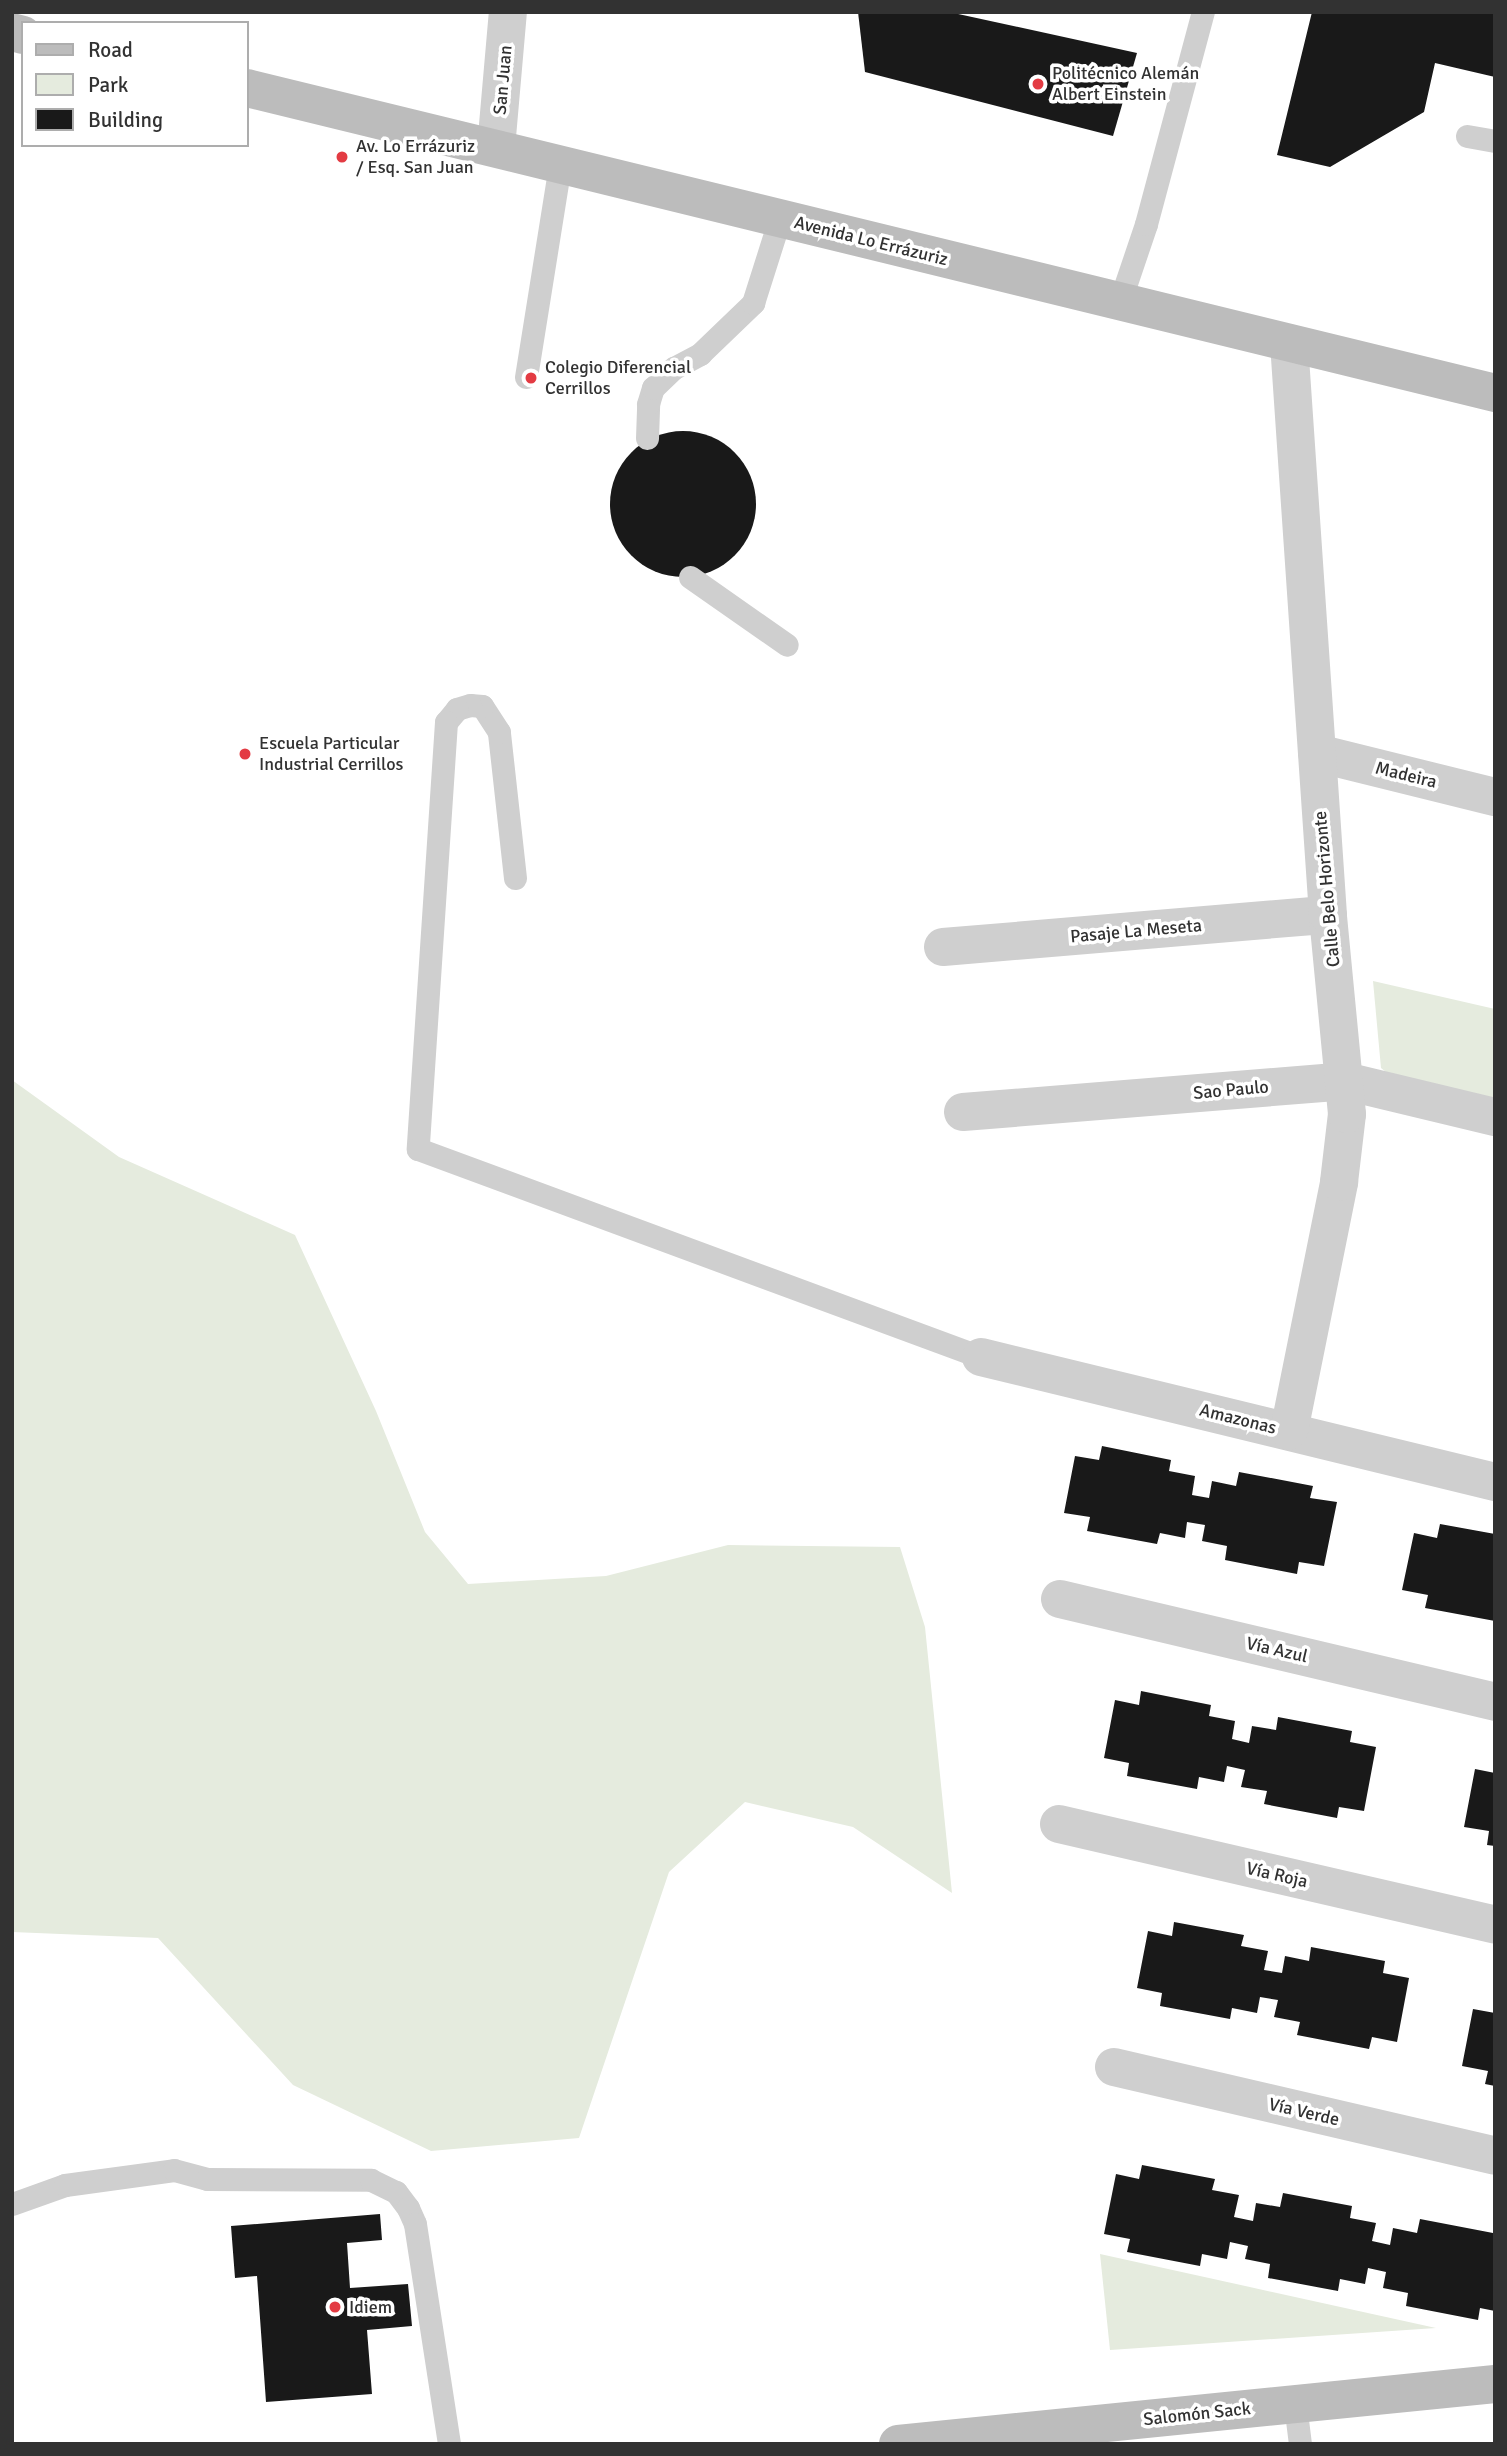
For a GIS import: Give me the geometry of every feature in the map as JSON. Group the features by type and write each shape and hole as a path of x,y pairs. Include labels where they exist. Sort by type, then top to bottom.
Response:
{"main road":[{"name":"Avenida Lo Errázuriz","path":"248,88 1495,393"},
{"name":"Salomón Sack","path":"898,2444 939,2442 1495,2384"}],"street":[{"name":"San Juan","path":"496,148 508,12"},
{"name":"Calle Belo Horizonte","path":"1289,343 1328,915 1347,1114 1339,1182 1289,1431"},
{"name":"Madeira","path":"1317,753 1495,797"},
{"name":"Pasaje La Meseta","path":"943,947 1328,915"},
{"name":"Sao Paulo","path":"962,1112 1345,1081 1495,1117"},
{"name":"Amazonas","path":"981,1357 1495,1482"},
{"name":"Vía Azul","path":"1060,1600 1495,1702"},
{"name":"Vía Roja","path":"1059,1824 1495,1925"},
{"name":"Vía Verde","path":"1114,2067 1495,2156"}],"lane":[{"path":"1120,301 1146,224 1203,12"},
{"path":"1467,136 1495,141"},
{"path":"526,377 560,163"},
{"path":"647,438 648,404 653,388 674,368 699,354 753,303 780,218"},
{"path":"690,577 787,645"},
{"path":"515,878 499,732 482,706 470,705 457,709 446,722 418,1149 981,1357"},
{"path":"12,2204 65,2185 174,2170 207,2179 371,2180 396,2192 408,2208 415,2224 449,2444"},
{"path":"1295,2404 1300,2444"}],"green space":[{"path":"1373,981 1495,1009 1495,1103 1397,1081 1381,1068"},
{"path":"12,1080 119,1157 295,1235 376,1411 425,1532 468,1584 606,1576 728,1545 900,1547 925,1627 952,1893 853,1827 745,1802 669,1872 579,2138 431,2151 293,2085 158,1938 12,1932"},
{"path":"1100,2254 1436,2328 1110,2350"}],"building":[{"path":"858,12 949,12 1137,53 1113,136 865,72"},
{"path":"1312,12 1495,12 1495,77 1435,63 1424,112 1330,167 1277,155"},
{"path":"683,431 711,437 735,452 750,476 756,504 750,532 735,556 711,571 683,577 655,571 631,556 616,532 610,504 616,476 631,452 655,437"},
{"path":"1102,1446 1171,1460 1169,1471 1195,1476 1192,1495 1209,1498 1212,1481 1236,1486 1239,1472 1313,1486 1310,1498 1337,1502 1324,1566 1299,1562 1297,1574 1225,1560 1227,1546 1202,1541 1205,1525 1187,1522 1185,1538 1160,1533 1157,1544 1087,1531 1090,1517 1064,1513 1075,1456 1099,1460"},
{"path":"1440,1524 1495,1534 1495,1621 1425,1608 1428,1595 1402,1590 1414,1533 1437,1538"},
{"path":"1141,1691 1211,1705 1209,1716 1235,1721 1232,1739 1249,1743 1252,1726 1276,1730 1278,1717 1352,1731 1350,1742 1376,1747 1364,1811 1339,1807 1337,1818 1264,1804 1267,1791 1241,1787 1245,1770 1227,1766 1224,1782 1199,1777 1197,1789 1127,1776 1129,1763 1104,1758 1115,1700 1139,1705"},
{"path":"1475,1769 1495,1773 1495,1846 1487,1845 1489,1831 1464,1827"},
{"path":"1174,1922 1244,1935 1241,1946 1268,1951 1264,1970 1282,1973 1285,1956 1309,1961 1311,1947 1385,1961 1383,1973 1409,1978 1397,2042 1372,2037 1369,2049 1297,2035 1300,2022 1274,2017 1278,2000 1260,1997 1257,2013 1232,2008 1230,2019 1160,2006 1162,1993 1137,1988 1148,1931 1172,1936"},
{"path":"1473,2009 1495,2013 1495,2086 1485,2084 1488,2071 1462,2066"},
{"path":"1142,2165 1215,2179 1212,2190 1239,2195 1234,2217 1253,2221 1256,2203 1280,2207 1283,2193 1352,2206 1350,2218 1376,2223 1372,2241 1390,2245 1393,2228 1417,2233 1420,2219 1493,2233 1495,2311 1480,2308 1478,2320 1406,2306 1408,2293 1383,2288 1386,2272 1368,2268 1365,2284 1340,2279 1338,2291 1268,2278 1270,2264 1245,2259 1248,2246 1230,2242 1227,2259 1202,2254 1200,2266 1127,2252 1130,2239 1104,2234 1116,2174 1139,2179"},
{"name":"Idiem","path":"380,2214 382,2240 347,2243 350,2288 408,2284 412,2326 367,2330 372,2394 266,2402 257,2276 235,2278 231,2226"}],"place":[{"name":"Politécnico Alemán Albert Einstein","path":"1038,84"},
{"name":"Av. Lo Errázuriz / Esq. San Juan","path":"342,157"},
{"name":"Colegio Diferencial Cerrillos","path":"531,378"},
{"name":"Escuela Particular Industrial Cerrillos","path":"245,754"},
{"name":"Idiem","path":"335,2307"}]}
